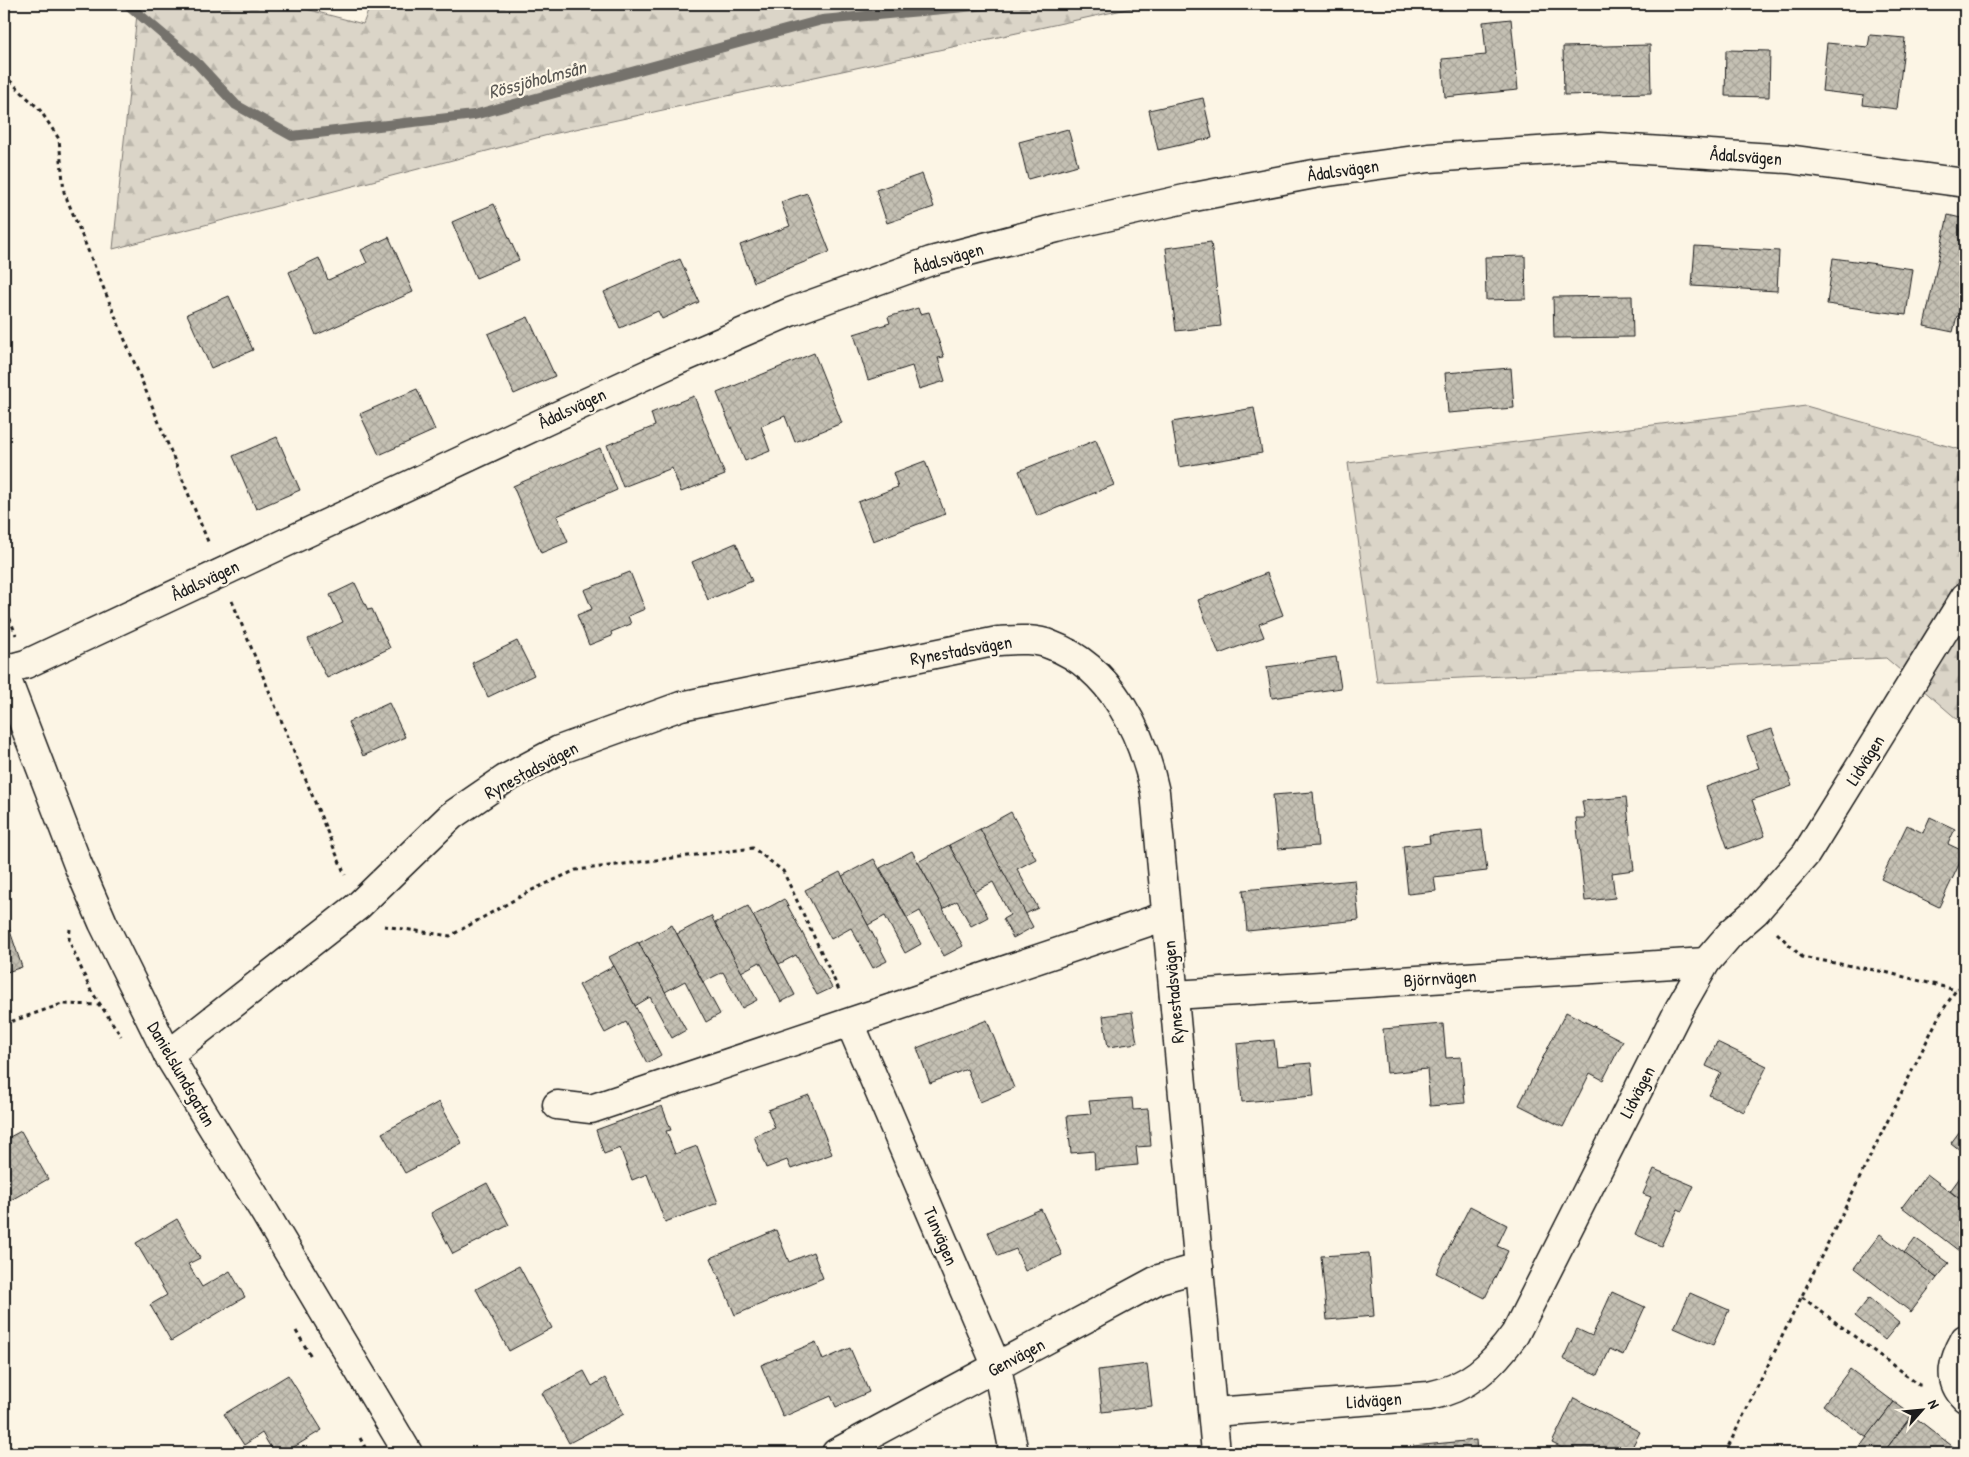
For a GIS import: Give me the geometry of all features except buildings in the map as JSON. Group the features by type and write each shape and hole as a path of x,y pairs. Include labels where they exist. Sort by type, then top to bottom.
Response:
{"street":[{"name":"Ådalsvägen","path":"4,671 26,664 657,370 790,312 931,261 1057,228 1189,198 1314,174 1429,158 1599,147 1788,159 1965,183"},
{"name":"Lidvägen","path":"1213,1412 1434,1395 1450,1391 1462,1385 1496,1360 1515,1334 1678,1011 1706,962 1732,932 1755,912 1806,854 1965,597"},
{"name":"Rynestadsvägen","path":"168,1054 358,906 451,816 505,779 559,750 681,706 1012,640 1050,644 1088,666 1103,682 1128,715 1148,762 1155,792 1216,1453"},
{"name":"Danielslundsgatan","path":"4,671 78,866 103,923 168,1054 266,1213 408,1453"},
{"path":"557,1105 590,1109 1166,916"},
{"name":"Björnvägen","path":"1174,995 1706,962"},
{"name":"Tunvägen","path":"850,1023 997,1367 1014,1453"},
{"name":"Genvägen","path":"836,1453 1159,1279 1199,1268"},
{"path":"1960,1391 1953,1374 1954,1362 1965,1339"}],"path":[{"path":"4,75 40,110 59,139 64,192 365,922 450,936 530,891 576,870 754,848 783,872 839,986 850,1023"},
{"path":"1755,912 1802,957 1885,972 1956,990"},
{"path":"1725,1453 1939,1016 1956,990 1965,986"},
{"path":"4,1024 62,1004 102,1005"},
{"path":"1802,1297 1919,1385 1960,1391"}],"green space":[{"path":"138,4 287,4 363,24 371,4 1150,4 548,135 113,249"},
{"path":"1806,406 1965,451 1965,726 1886,658 1377,682 1348,463"}],"waterway":[{"name":"Rössjöholmsån","path":"127,4 198,64 236,105 292,136 474,115 822,20 998,4"}]}
